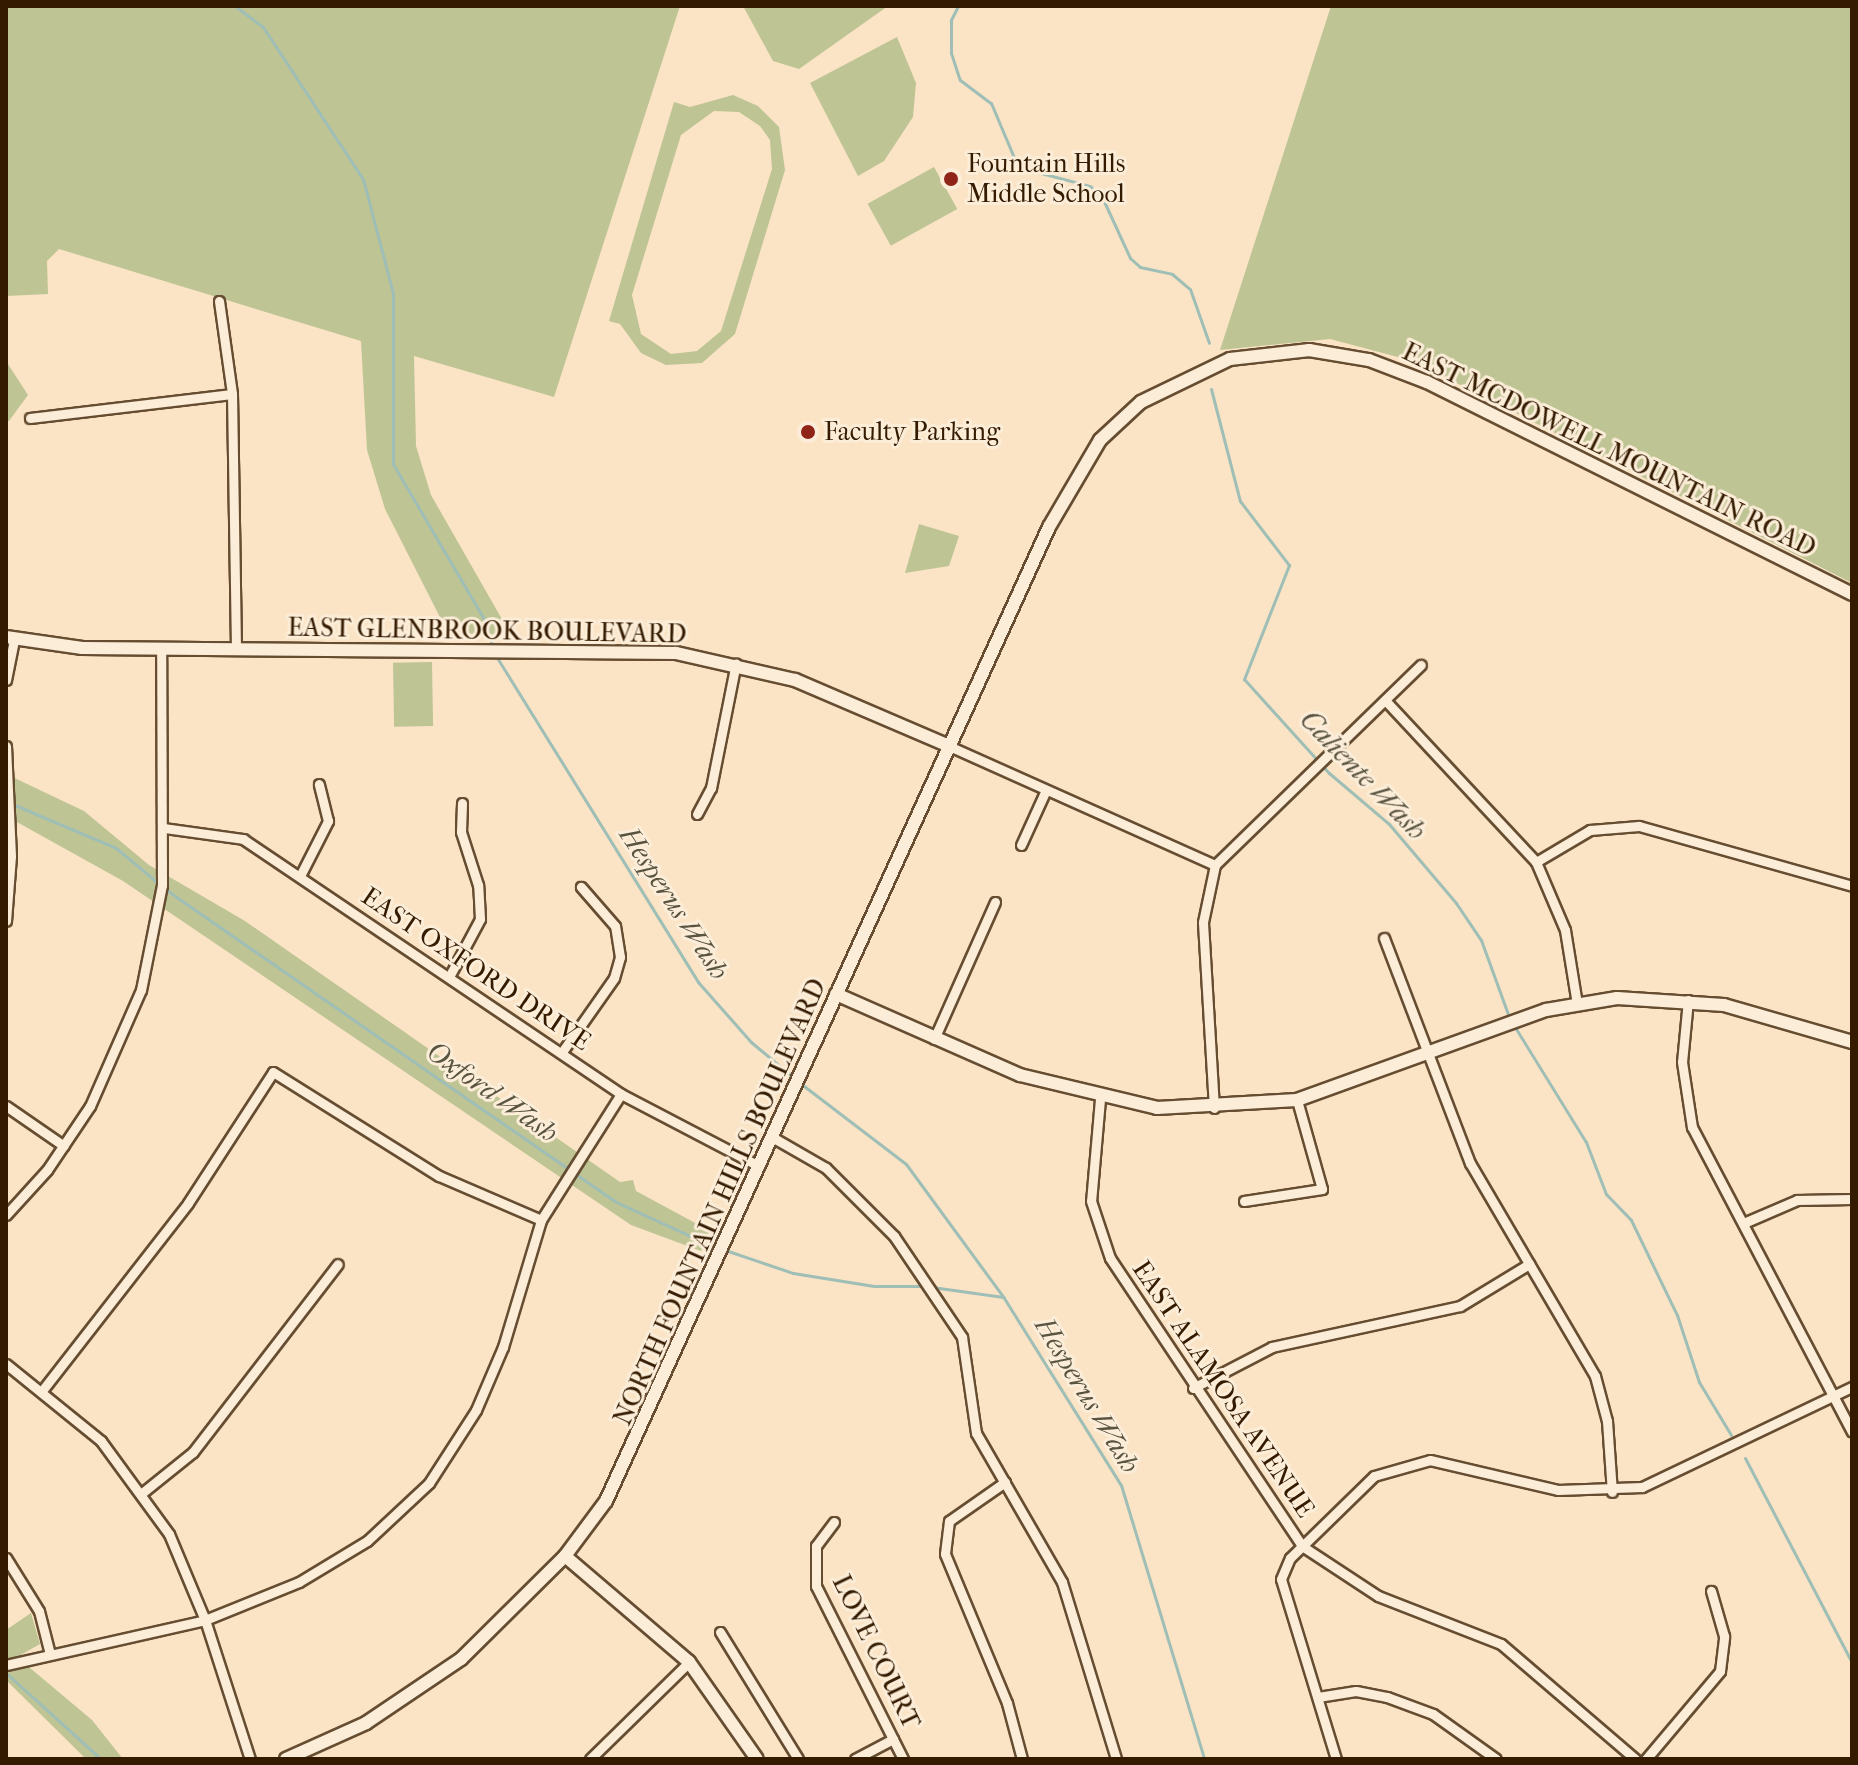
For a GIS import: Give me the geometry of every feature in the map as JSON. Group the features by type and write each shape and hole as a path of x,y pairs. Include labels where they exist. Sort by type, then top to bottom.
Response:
{"street":[{"path":"219,301 232,394 236,648"},
{"name":"EAST MCDOWELL MOUNTAIN ROAD","path":"1043,539 1100,440 1141,402 1230,359 1324,351 1369,360 1427,382 1852,594"},
{"path":"30,418 232,394"},
{"name":"NORTH FOUNTAIN HILLS BOULEVARD","path":"286,1759 340,1737 431,1681 515,1609 565,1556 634,1449 1043,539"},
{"path":"6,680 10,638"},
{"name":"EAST GLENBROOK BOULEVARD","path":"10,638 161,648 600,650 736,663 859,705 1215,865"},
{"path":"6,1215 64,1146 102,1085 141,990 155,938 164,828 161,648"},
{"path":"697,814 711,788 736,663"},
{"path":"1214,1108 1203,922 1215,865 1312,767 1421,665"},
{"path":"1385,700 1536,862 1565,930 1577,1004"},
{"path":"6,746 9,856 6,921"},
{"path":"300,876 328,821 319,784"},
{"path":"1021,845 1046,790"},
{"path":"449,977 480,919 478,885 461,832 462,803"},
{"path":"1536,862 1590,830 1639,826 1852,886"},
{"name":"EAST OXFORD DRIVE","path":"164,828 243,839 621,1094 759,1166"},
{"path":"562,1052 614,978 620,957 615,926 581,887"},
{"path":"934,1039 995,902"},
{"path":"1384,938 1426,1055 1470,1163 1595,1376 1607,1421 1612,1492"},
{"path":"836,994 1020,1075 1100,1099 1214,1108 1297,1100 1577,1004 1688,1000 1852,1042"},
{"path":"1688,1000 1683,1099 1852,1432"},
{"path":"41,1392 188,1203 273,1072 439,1176 541,1220"},
{"path":"6,1665 205,1620 299,1582 367,1541 429,1483 492,1380 541,1220 621,1094"},
{"name":"EAST ALAMOSA AVENUE","path":"1100,1099 1090,1185 1098,1229 1193,1388 1302,1546 1378,1596 1501,1644 1635,1759"},
{"path":"1244,1201 1322,1189 1297,1100"},
{"path":"6,1106 64,1146"},
{"path":"772,1137 826,1168 894,1236 962,1337 972,1421 1062,1582 1116,1759"},
{"path":"1746,1222 1797,1200 1852,1199"},
{"path":"142,1493 193,1452 338,1264"},
{"path":"1193,1388 1272,1347 1460,1306 1529,1264"},
{"path":"6,1364 101,1441 142,1493 169,1534 205,1620 250,1759"},
{"path":"1336,1759 1281,1579 1285,1564 1355,1491 1411,1461 1456,1462 1558,1490 1612,1492 1662,1482 1852,1387"},
{"path":"1005,1482 949,1521 945,1554 1007,1703 1022,1759"},
{"name":"LOVE COURT","path":"834,1522 816,1546 816,1586 903,1759"},
{"path":"565,1556 689,1662 757,1759"},
{"path":"6,1558 39,1611 50,1654"},
{"path":"1646,1759 1720,1671 1724,1636 1711,1591"},
{"path":"720,1632 798,1759"},
{"path":"590,1759 689,1662"},
{"path":"1318,1697 1356,1691 1387,1697 1433,1714 1496,1759"},
{"path":"855,1759 893,1739"}],"green space":[{"path":"6,6 680,6 554,397 414,356 416,446 431,495 511,635 448,633 385,509 367,450 361,341 59,249 47,261 48,294 6,296"},
{"path":"743,6 888,6 799,69 773,61"},
{"path":"1331,6 1852,6 1852,583 1413,361 1330,339 1220,350"},
{"path":"897,37 916,83 913,117 884,161 858,176 810,83"},
{"path":"733,95 758,106 779,127 785,170 735,334 702,363 666,365 641,353 620,324 609,321 674,102 690,107","holes":["714,111 739,112 760,126 770,140 772,169 721,331 697,351 671,354 641,334 632,295 681,135"]},
{"path":"934,167 957,209 891,246 868,204"},
{"path":"6,361 28,395 9,421 6,420"},
{"path":"919,524 959,536 949,566 905,573"},
{"path":"432,662 433,726 394,727 393,663"},
{"path":"6,774 84,811 149,865 245,921 620,1182 633,1180 636,1191 710,1231 701,1251 631,1225 123,881 6,816"},
{"path":"31,1613 40,1644 17,1657 92,1720 123,1759 86,1759 6,1680 6,1630"}],"waterway":[{"name":"Hesperus Wash","path":"235,6 263,27 363,179 393,293 393,464 484,619 493,649"},
{"name":"Caliente Wash","path":"958,6 951,20 951,53 960,80 991,103 1018,167 1090,186 1102,197 1130,258 1140,267 1172,274 1190,289 1209,343"},
{"name":"Caliente Wash","path":"1211,389 1240,501 1289,565 1244,679 1329,773 1389,824 1456,903 1481,940 1509,1017"},
{"name":"Hesperus Wash","path":"496,656 698,982 751,1042 794,1078"},
{"name":"Oxford Wash","path":"10,803 116,848 159,884"},
{"name":"Oxford Wash","path":"165,889 616,1202 717,1248"},
{"name":"Caliente Wash","path":"1513,1024 1586,1142 1606,1194 1631,1220 1677,1315 1699,1382 1731,1435"},
{"name":"Hesperus Wash","path":"800,1083 906,1164 1004,1298 1121,1485 1204,1759"},
{"name":"Oxford Wash","path":"725,1250 793,1273 874,1286 924,1286"},
{"name":"Oxford Wash","path":"932,1287 1003,1297"},
{"name":"Caliente Wash","path":"1745,1458 1852,1663"},
{"path":"6,1673 101,1759"}],"place":[{"name":"Fountain Hills Middle School","path":"951,179"},
{"name":"Faculty Parking","path":"808,432"}]}
